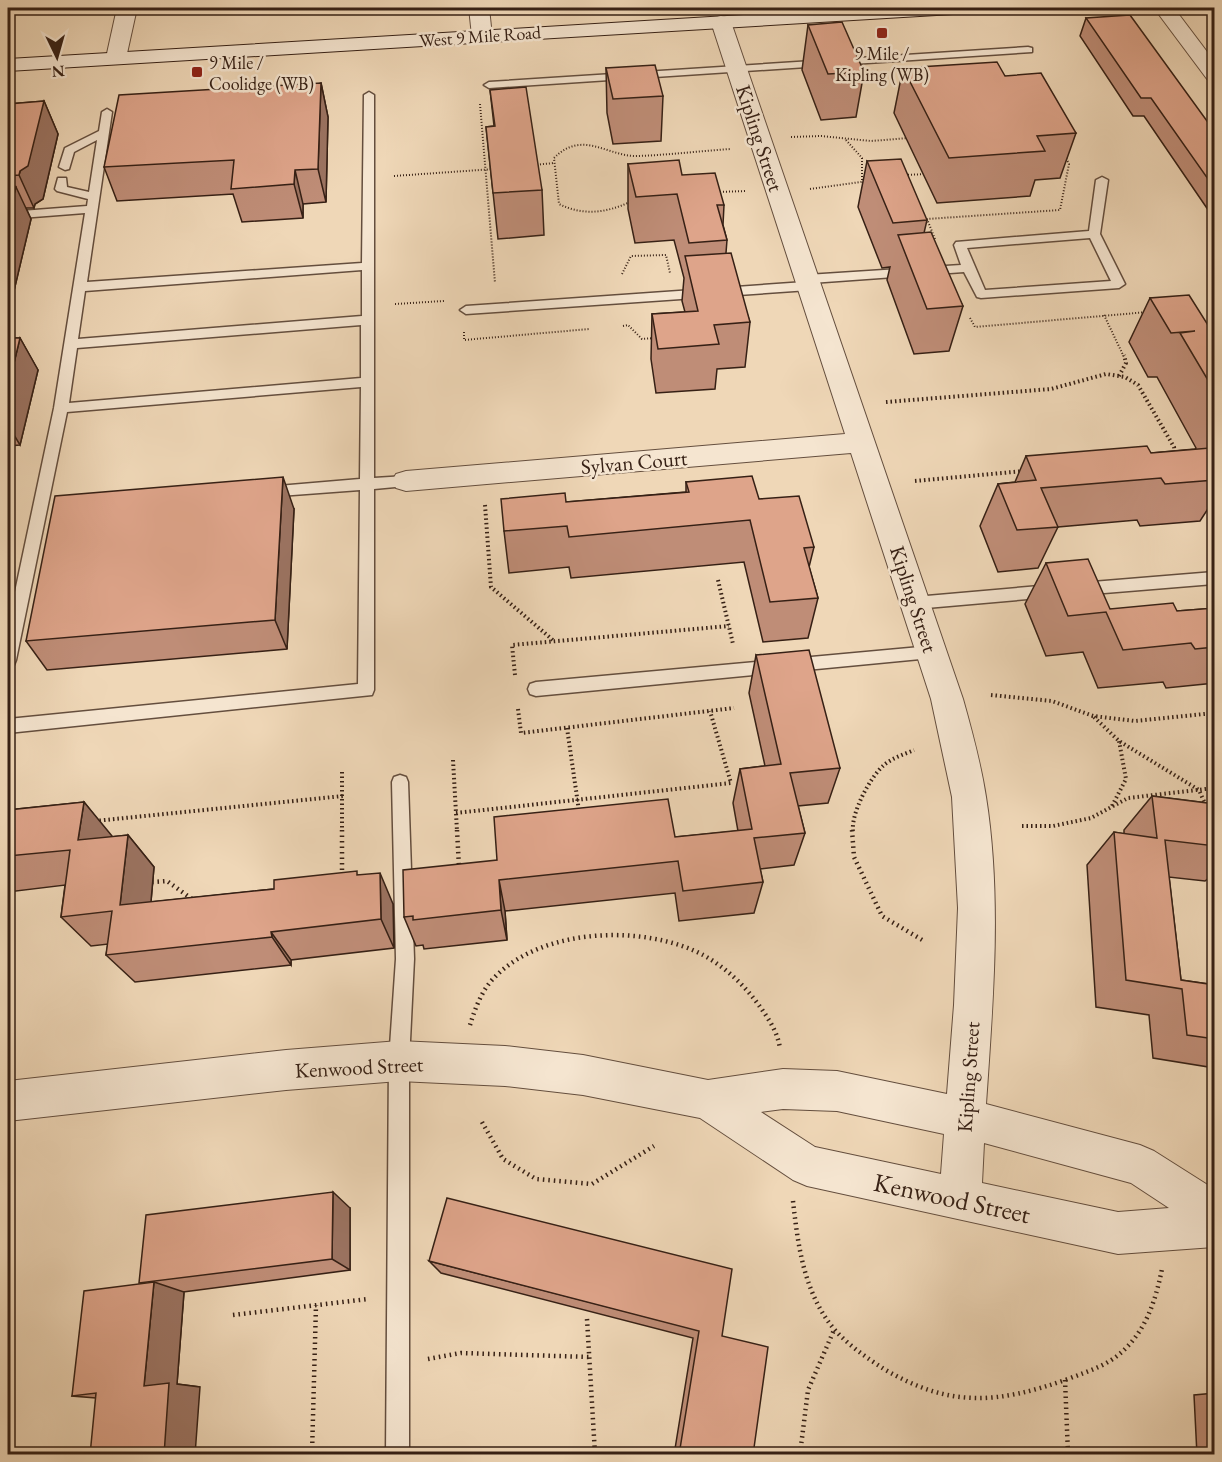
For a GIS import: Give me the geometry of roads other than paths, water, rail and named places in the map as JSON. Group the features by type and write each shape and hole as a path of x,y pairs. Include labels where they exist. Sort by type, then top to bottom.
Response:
{"street":[{"path":"116,58 127,8"},
{"path":"479,8 483,36"},
{"name":"West 9 Mile Road","path":"8,65 953,8"},
{"path":"1164,8 1215,75"},
{"name":"Kipling Street","path":"721,22 947,699 959,748 971,810 976,871 976,945 960,1200"},
{"name":"Sylvan Court","path":"406,481 862,442"},
{"name":"Kenwood Street","path":"8,1101 399,1061 505,1066 583,1075 708,1100 783,1089 837,1091 965,1118 1140,1165 1215,1213"},
{"name":"Kenwood Street","path":"708,1100 807,1166 1118,1233 1215,1226"}],"lane":[{"path":"489,86 1028,50"},
{"path":"8,726 366,690 369,95"},
{"path":"8,660 46,510 107,112"},
{"path":"65,167 69,150 103,133"},
{"path":"62,180 61,189 92,203"},
{"path":"1094,234 960,245 981,294 1119,284 1094,234 1102,180"},
{"path":"8,215 92,203"},
{"path":"79,287 368,266"},
{"path":"466,310 968,268"},
{"path":"70,344 368,313"},
{"path":"61,408 368,382"},
{"path":"250,493 406,481"},
{"path":"915,603 1215,578"},
{"path":"536,689 931,652"},
{"path":"398,1455 399,1061 405,959 400,783"}],"place":[{"name":"9 Mile / Kipling (WB)","path":"882,33"},
{"name":"9 Mile / Coolidge (WB)","path":"197,72"}]}
